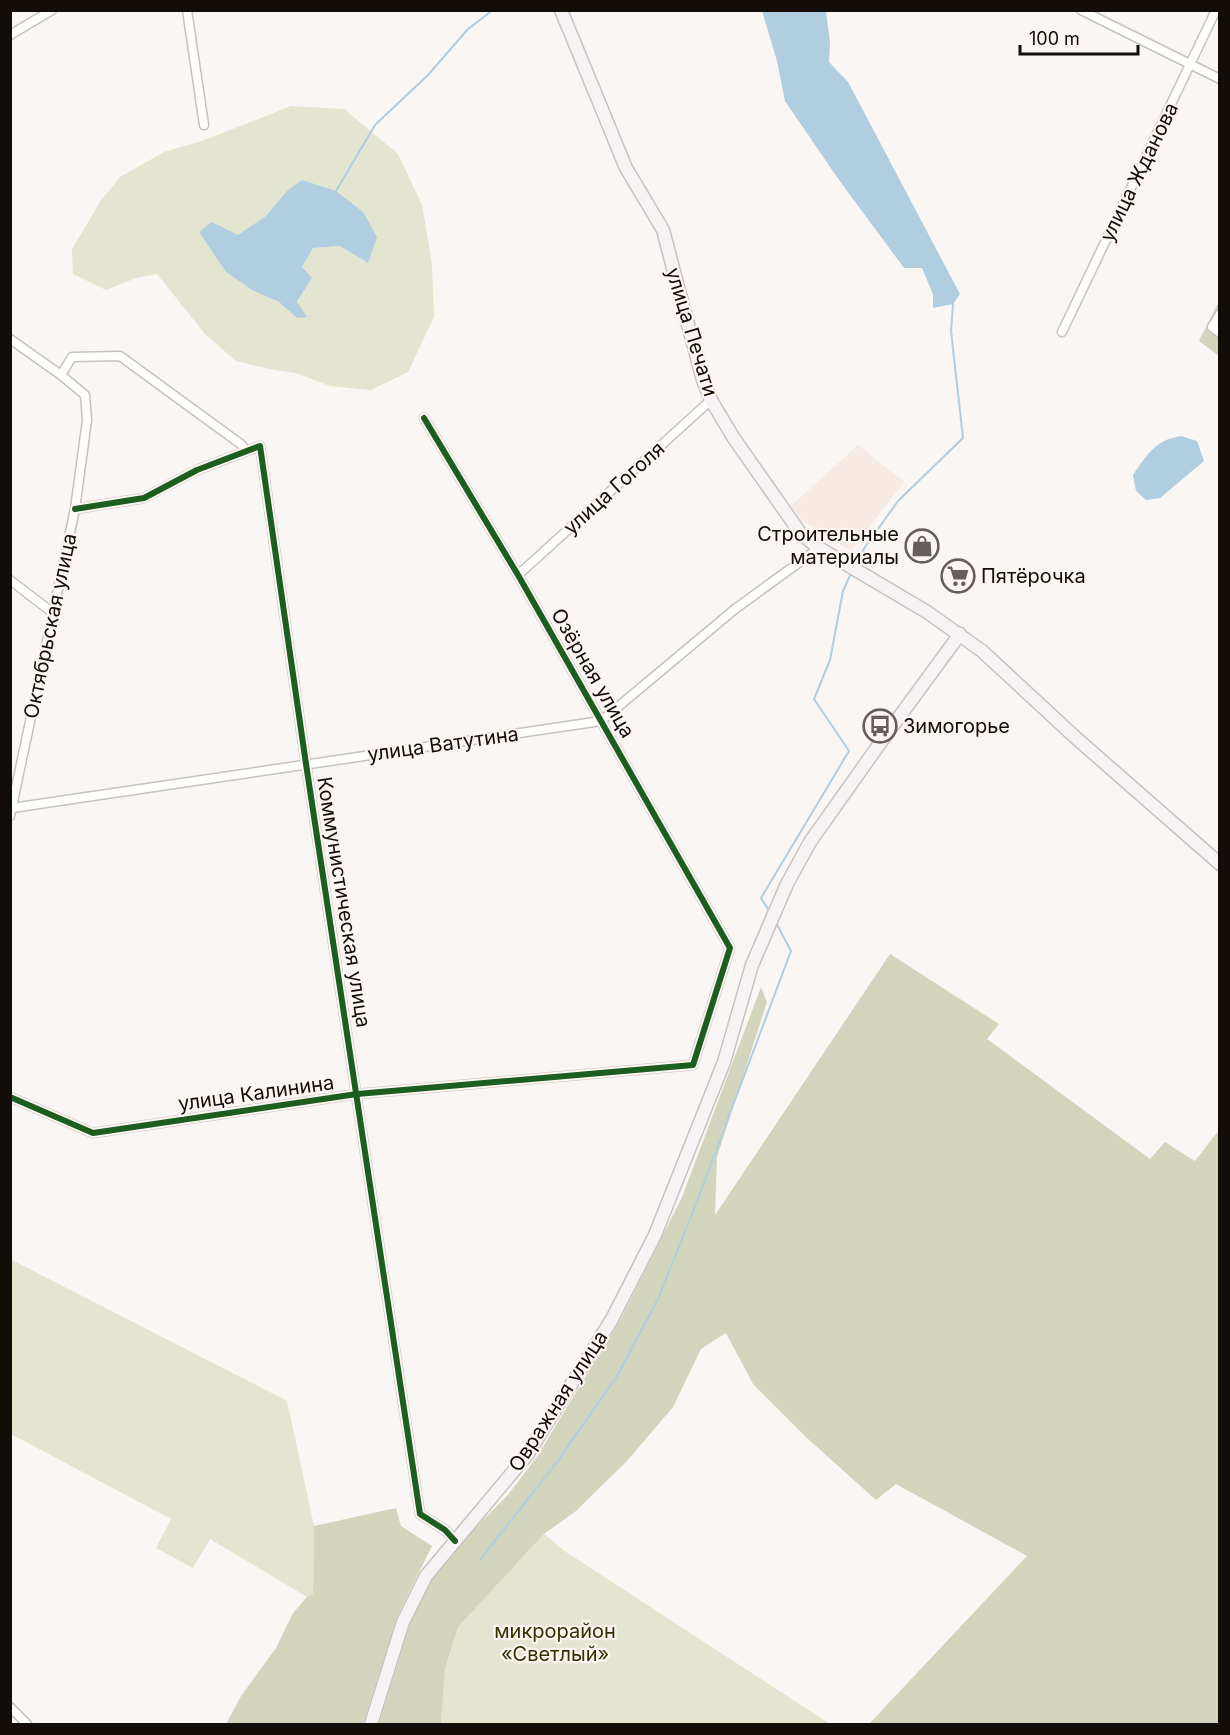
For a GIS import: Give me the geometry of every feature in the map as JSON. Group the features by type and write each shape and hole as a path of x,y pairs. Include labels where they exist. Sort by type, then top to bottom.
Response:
{"street":[{"path":"10,35 52,10"},
{"path":"187,10 204,125"},
{"name":"улица Печати","path":"561,10 626,168 663,230 711,400 733,437 801,534 819,548 960,634 1003,668 1076,738 1220,864"},
{"path":"1081,10 1220,79"},
{"name":"улица Жданова","path":"1062,332 1216,10"},
{"path":"1220,314 1212,327 1220,333"},
{"path":"10,339 61,375 72,357 120,356 242,445 245,450 197,470 144,498 75,509"},
{"name":"Октябрьская улица","path":"11,810 75,509 87,420 85,395 61,375"},
{"name":"улица Гоголя","path":"518,575 711,400"},
{"name":"Озёрная улица","path":"424,418 518,575 729,948 693,1065"},
{"name":"Коммунистическая улица","path":"245,450 260,446 420,1514 445,1530 455,1541"},
{"path":"601,721 735,609 819,548"},
{"path":"10,580 53,613"},
{"name":"Овражная улица","path":"371,1725 403,1622 426,1576 527,1455 612,1319 655,1235 724,1062 752,965 787,884 806,850 960,634"},
{"name":"улица Ватутина","path":"11,810 601,721"},
{"name":"улица Калинина","path":"10,1097 93,1133 357,1094 693,1065"},
{"path":"10,1707 27,1725"}],"shaded area":[{"path":"858,445 904,482 851,551 803,521 791,506"}],"green space":[{"path":"291,106 344,109 398,154 422,205 432,264 434,317 408,372 371,390 330,386 296,373 236,361 205,334 157,274 136,278 106,290 73,274 72,249 100,202 120,177 164,152 205,140","holes":["287,191 367,263 340,246 313,248 302,267 312,278 297,303 297,318 279,302 252,290 226,272 215,254 212,222 238,236 266,216"]},
{"path":"1219,301 1219,356 1199,341"},
{"path":"890,954 999,1024 987,1039 1150,1159 1165,1142 1195,1161 1219,1130 1219,1724 869,1724 1027,1556 896,1484 876,1500 807,1438 753,1384 726,1333 701,1349 673,1407 626,1462 576,1511 544,1534 458,1627 445,1669 441,1724 379,1724 424,1579 507,1496 536,1458 622,1317 682,1197 761,987 767,1002 717,1157 715,1215"},
{"path":"10,1259 287,1401 314,1526 313,1594 307,1597 210,1539 193,1568 156,1548 171,1519 11,1434"},
{"path":"396,1508 401,1526 432,1546 397,1617 363,1724 226,1724 241,1696 276,1648 293,1613 307,1597 313,1594 314,1526"},
{"name":"микрорайон «Светлый»","path":"544,1534 566,1552 830,1724 441,1724 445,1669 458,1627"}],"water":[{"path":"762,11 826,11 830,42 829,62 848,82 960,294 953,304 933,308 933,294 922,268 904,268 839,180 785,101 777,61"},
{"path":"302,180 336,191 363,212 377,237 368,263 340,246 313,248 302,267 312,278 297,302 307,317 297,318 279,302 252,290 226,272 199,232 212,222 238,235 266,216 287,191"},
{"path":"1181,436 1197,441 1204,461 1160,498 1146,500 1136,491 1133,475 1147,455 1158,445"}],"waterway":[{"path":"336,191 375,125 428,75 468,29 493,10"},
{"path":"855,566 865,547 898,501 963,438 951,331 952,301"},
{"path":"769,911 761,898 849,751 814,699 830,660 843,591 851,573"},
{"path":"480,1560 557,1462 617,1376 658,1299 791,951 775,921"}],"cycle path":[{"path":"10,1097 93,1133 357,1094 693,1065 730,948 518,575 424,418"},
{"path":"75,509 144,498 197,470 260,446 420,1514 445,1530 455,1541"}],"place":[{"name":"Строительные материалы","path":"922,546"},
{"name":"Пятёрочка","path":"958,576"},
{"name":"Зимогорье","path":"880,726"}]}
